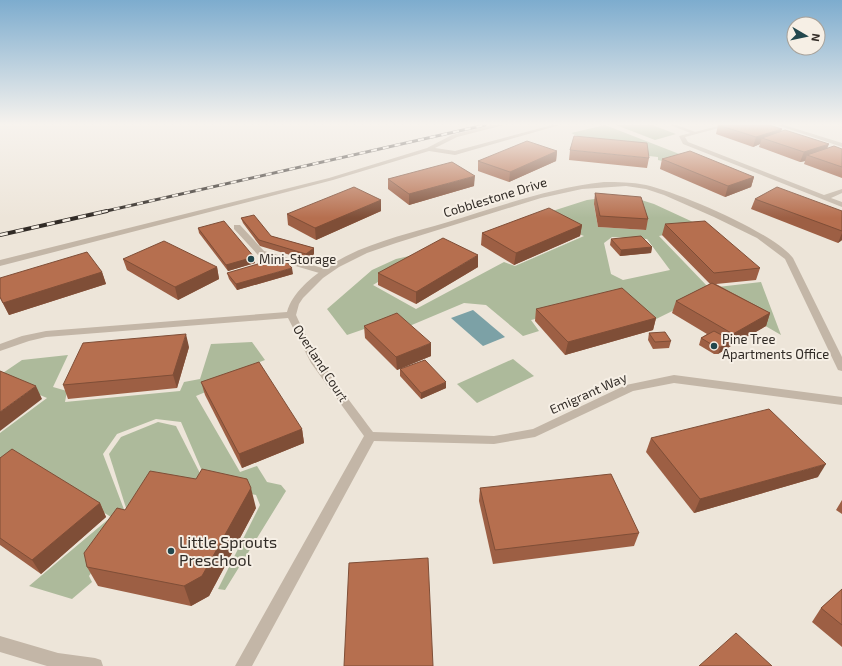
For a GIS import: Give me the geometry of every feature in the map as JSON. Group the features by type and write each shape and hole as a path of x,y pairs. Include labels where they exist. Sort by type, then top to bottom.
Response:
{"street":[{"path":"0,263 331,179 406,156"},
{"path":"718,156 842,205"},
{"name":"Cobblestone Drive","path":"291,315 295,301 326,272 346,260 378,246 566,189 606,184 640,186 672,194 741,226 774,244 790,258 842,368"},
{"path":"824,198 842,191"},
{"path":"237,227 261,253 326,272"},
{"name":"Overland Court","path":"0,348 26,338 46,334 291,315 298,332 311,352 370,436"},
{"name":"Emigrant Way","path":"370,436 501,439 535,432 630,388 674,379 842,400"},
{"path":"243,666 370,436"},
{"path":"0,644 58,661 95,666"}],"green space":[{"path":"650,156 687,157 662,161 658,160 658,157"},
{"path":"610,197 638,199 654,204 693,222 668,234 659,236 709,288 761,282 781,335 709,293 650,322 620,299 531,320 539,331 523,336 486,305 464,303 407,327 373,326 347,335 327,309 372,270 396,259 427,252 373,285 416,309 504,262 515,266 584,236 540,215 587,200","holes":["594,205 646,230 598,227","612,237 647,239 670,270 623,280 611,274 604,243"]},
{"path":"252,342 265,360 213,380 215,388 196,396 240,472 257,466 267,482 281,485 286,491 225,590 218,589 260,505 256,495 208,485 181,422 156,419 117,434 103,454 128,520 89,576 92,582 72,599 29,586 111,517 19,459 0,473 0,433 47,398 0,378 0,375 22,360 68,355 53,387 67,391 65,402 180,391 184,382 200,379 211,344"},
{"path":"513,359 534,376 477,403 457,384"},
{"path":"158,422 176,426 208,489 133,530 109,454 121,437"}],"water":[{"path":"473,310 505,337 483,346 451,318"}],"building":[{"path":"490,156 546,156 510,172 478,161"},
{"path":"630,156 649,156 649,158"},
{"path":"672,156 703,156 754,177 728,186 662,159"},
{"path":"810,156 842,156 842,167"},
{"path":"452,162 475,176 409,194 388,179"},
{"path":"354,187 381,200 315,228 287,214"},
{"path":"777,187 842,211 842,231 755,199"},
{"path":"595,193 641,197 648,219 600,216"},
{"path":"549,208 582,225 516,253 482,233"},
{"path":"254,215 271,236 314,248 306,254 259,240 241,218"},
{"path":"224,221 254,257 226,265 198,228"},
{"path":"705,221 760,268 714,273 665,224"},
{"path":"641,236 652,247 621,250 611,239"},
{"path":"443,238 478,255 416,292 378,273"},
{"path":"164,241 217,267 175,287 123,259"},
{"path":"87,252 102,272 3,303 0,297 0,278"},
{"path":"282,257 292,268 236,284 227,273"},
{"path":"712,283 770,313 733,334 676,301"},
{"path":"622,288 656,318 568,342 536,309"},
{"path":"397,313 431,343 396,357 364,326"},
{"path":"714,331 731,340 721,347 716,347 701,338"},
{"path":"665,332 671,341 655,342 649,333"},
{"path":"186,334 173,375 63,385 83,343"},
{"path":"425,360 446,382 421,393 400,369"},
{"path":"259,362 302,429 239,454 201,382"},
{"path":"0,371 36,386 0,412"},
{"path":"769,409 826,464 700,499 651,438"},
{"path":"12,449 100,503 32,560 0,538 0,458"},
{"name":"Little Sprouts Preschool","path":"202,469 247,479 251,488 202,576 184,586 87,567 84,553 117,508 125,510 150,471 196,479"},
{"path":"611,474 639,533 495,550 480,488"},
{"path":"428,558 433,666 344,666 349,563"},
{"path":"842,589 842,625 821,608"},
{"path":"736,633 772,666 699,666"}],"railway":[{"path":"102,212 348,156"},
{"path":"0,235 107,211"}],"place":[{"name":"Mini-Storage","path":"251,259"},
{"name":"Pine Tree Apartments Office","path":"714,346"},
{"name":"Little Sprouts Preschool","path":"171,551"}]}
